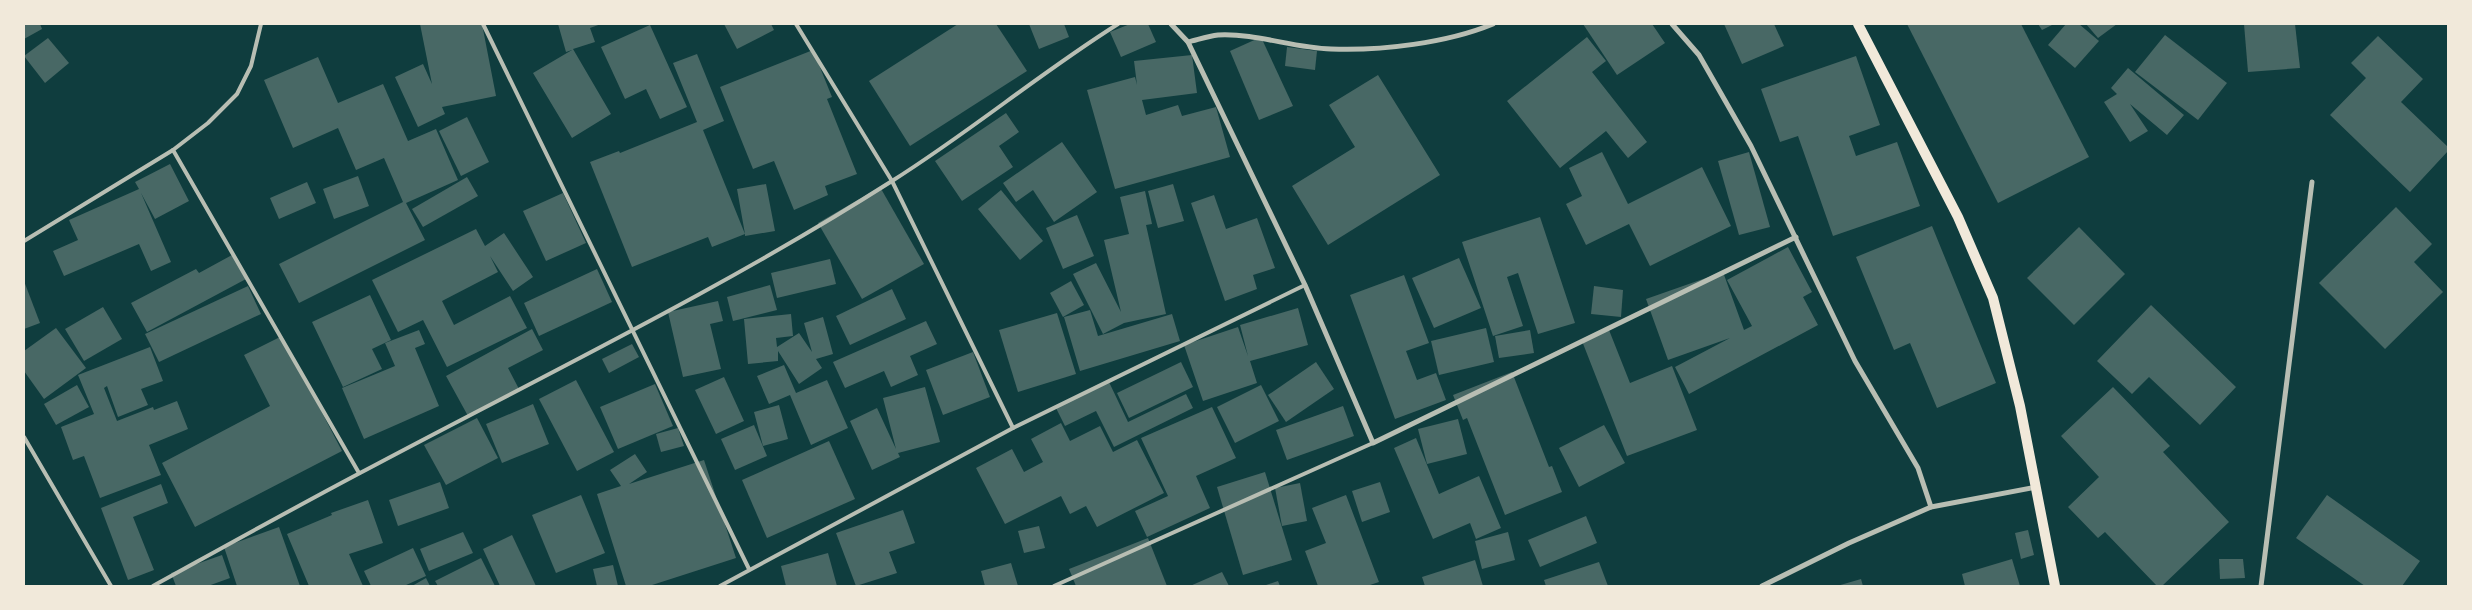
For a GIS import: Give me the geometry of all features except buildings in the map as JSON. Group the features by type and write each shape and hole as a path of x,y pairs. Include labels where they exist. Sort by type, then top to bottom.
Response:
{"main road":[{"path":"1858,24 1958,218 1993,298 2037,487 2055,586"}],"street":[{"path":"1171,24 1188,42 1305,285 1374,443 1796,237"},
{"path":"1188,42 1216,35 1246,36 1330,49 1393,48 1477,30 1493,24"},
{"path":"1672,24 1699,55 1751,146 1855,361 1918,468 1931,507"},
{"path":"2261,586 2312,182"},
{"path":"1762,586 1931,507 2037,487"}],"lane":[{"path":"24,241 173,150 208,123 237,94 251,66 261,24"},
{"path":"483,24 749,569"},
{"path":"796,24 892,181 1013,428"},
{"path":"152,586 359,473 633,332 892,181 1071,53 1118,24"},
{"path":"173,150 359,473"},
{"path":"720,586 1013,428 1305,285"},
{"path":"24,437 111,586"},
{"path":"1054,586 1374,443"}]}
